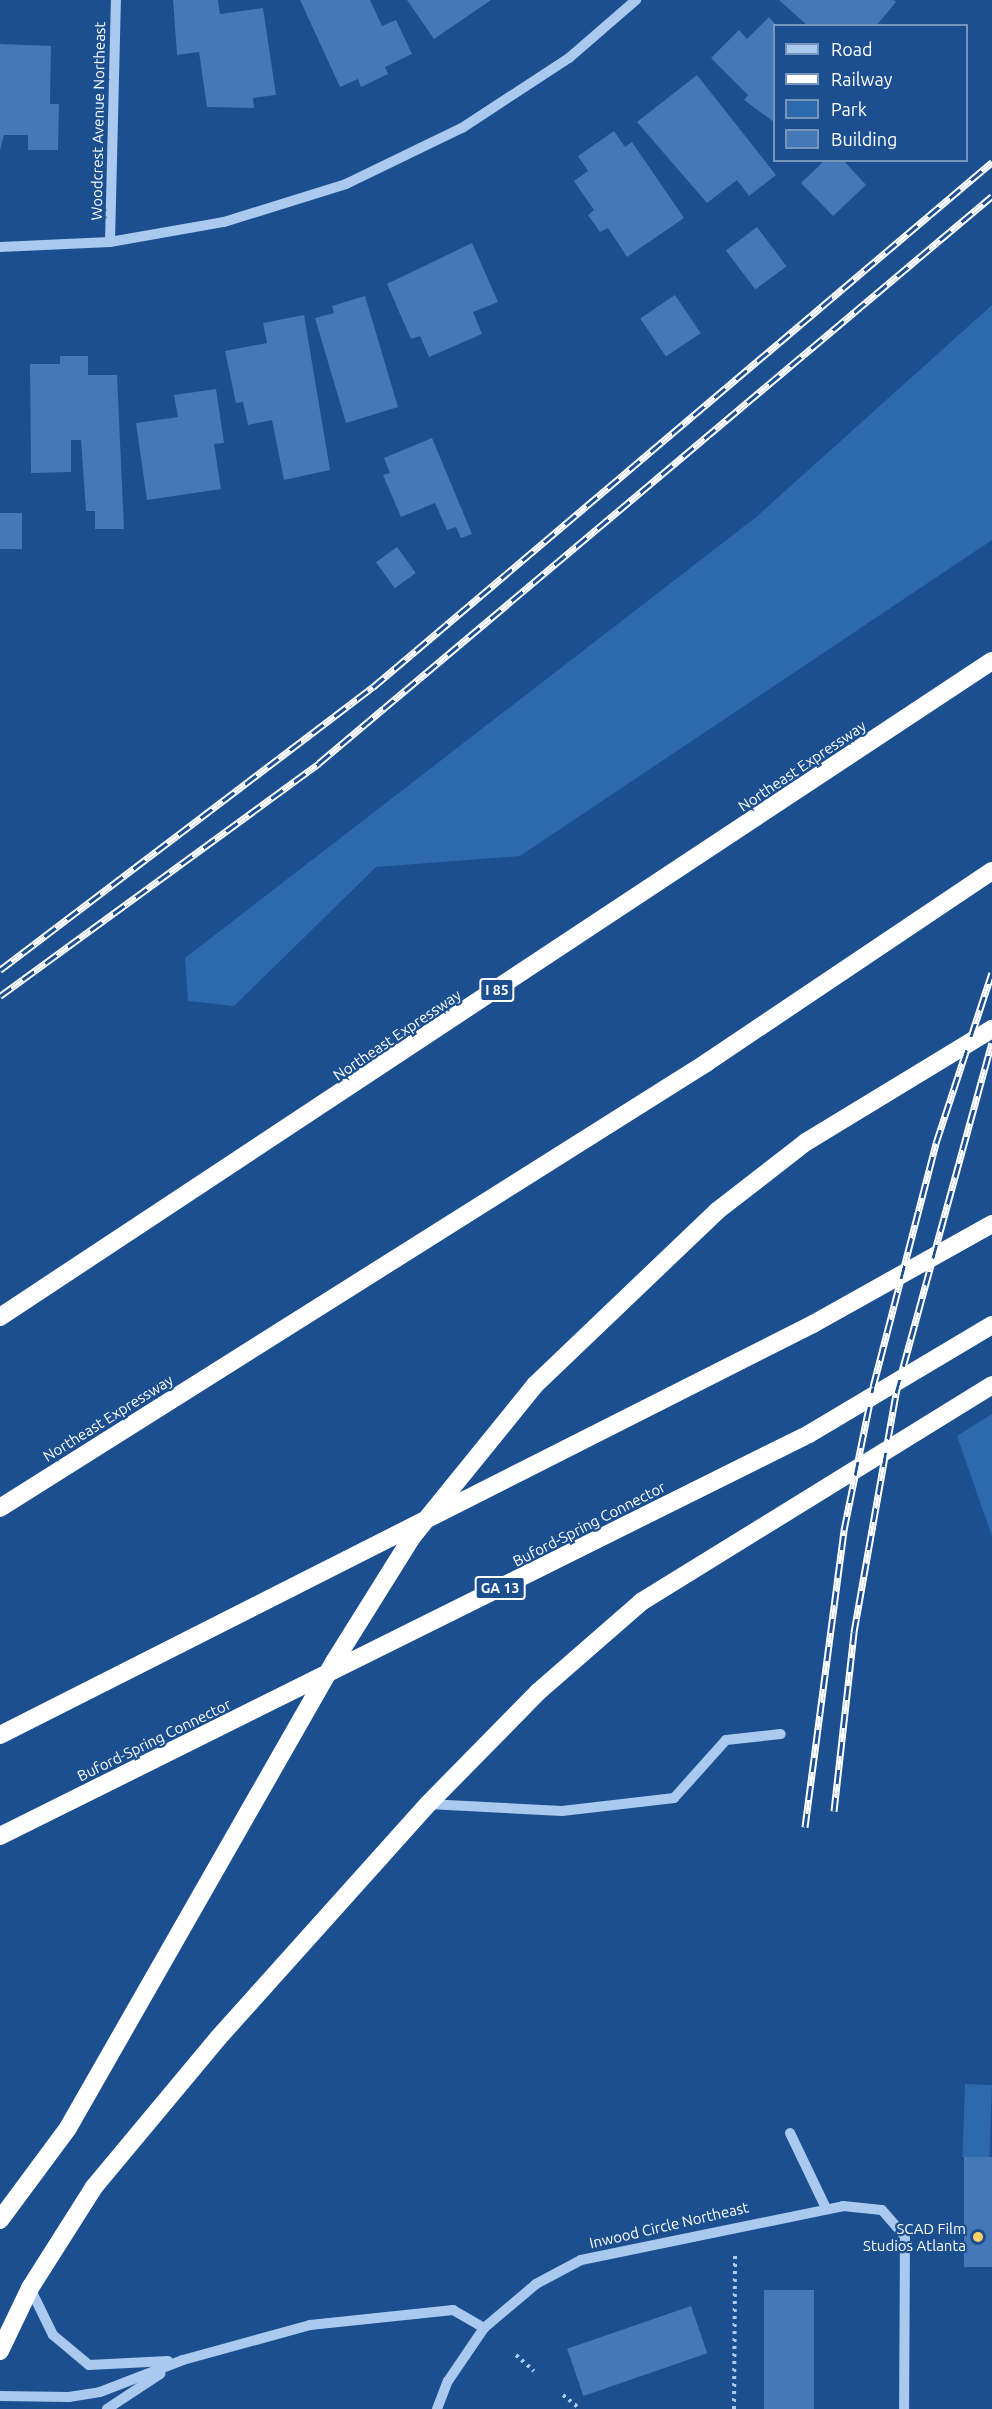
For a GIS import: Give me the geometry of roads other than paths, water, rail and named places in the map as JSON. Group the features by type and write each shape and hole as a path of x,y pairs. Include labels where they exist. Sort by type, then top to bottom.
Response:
{"highway":[{"name":"Northeast Expressway","path":"0,1317 992,661"},
{"name":"Northeast Expressway","path":"0,1508 706,1064 992,871"},
{"path":"0,2220 68,2128 159,1976 333,1662 412,1537 535,1385 717,1211 806,1142 992,1029"},
{"path":"0,1735 813,1324 992,1224"},
{"name":"Buford-Spring Connector","path":"0,1836 810,1434 992,1325"},
{"path":"0,2351 30,2288 94,2187 428,1804 537,1692 641,1602 992,1385"}],"street":[{"name":"Woodcrest Avenue Northeast","path":"110,242 116,0"},
{"path":"0,247 110,242 224,222 346,183 462,128 569,58 636,0"},
{"path":"428,1804 562,1811 674,1798 726,1740 781,1734"},
{"path":"790,2133 826,2208"},
{"name":"Inwood Circle Northeast","path":"438,2409 448,2381 484,2328 536,2284 581,2260 735,2225 826,2208 867,2207 897,2221 905,2236 904,2409"},
{"path":"30,2288 54,2335 89,2365 183,2360"},
{"path":"0,2396 69,2397 100,2392 183,2360 310,2325 453,2310 484,2328"},
{"path":"107,2409 183,2360"}],"railway":[{"path":"0,970 373,687 992,162"},
{"path":"0,996 319,763 992,196"},
{"path":"805,1827 844,1530 873,1387 936,1143 992,973"},
{"path":"834,1811 854,1632 896,1393 992,1043"}],"place":[{"name":"SCAD Film Studios Atlanta","path":"978,2237"}]}
